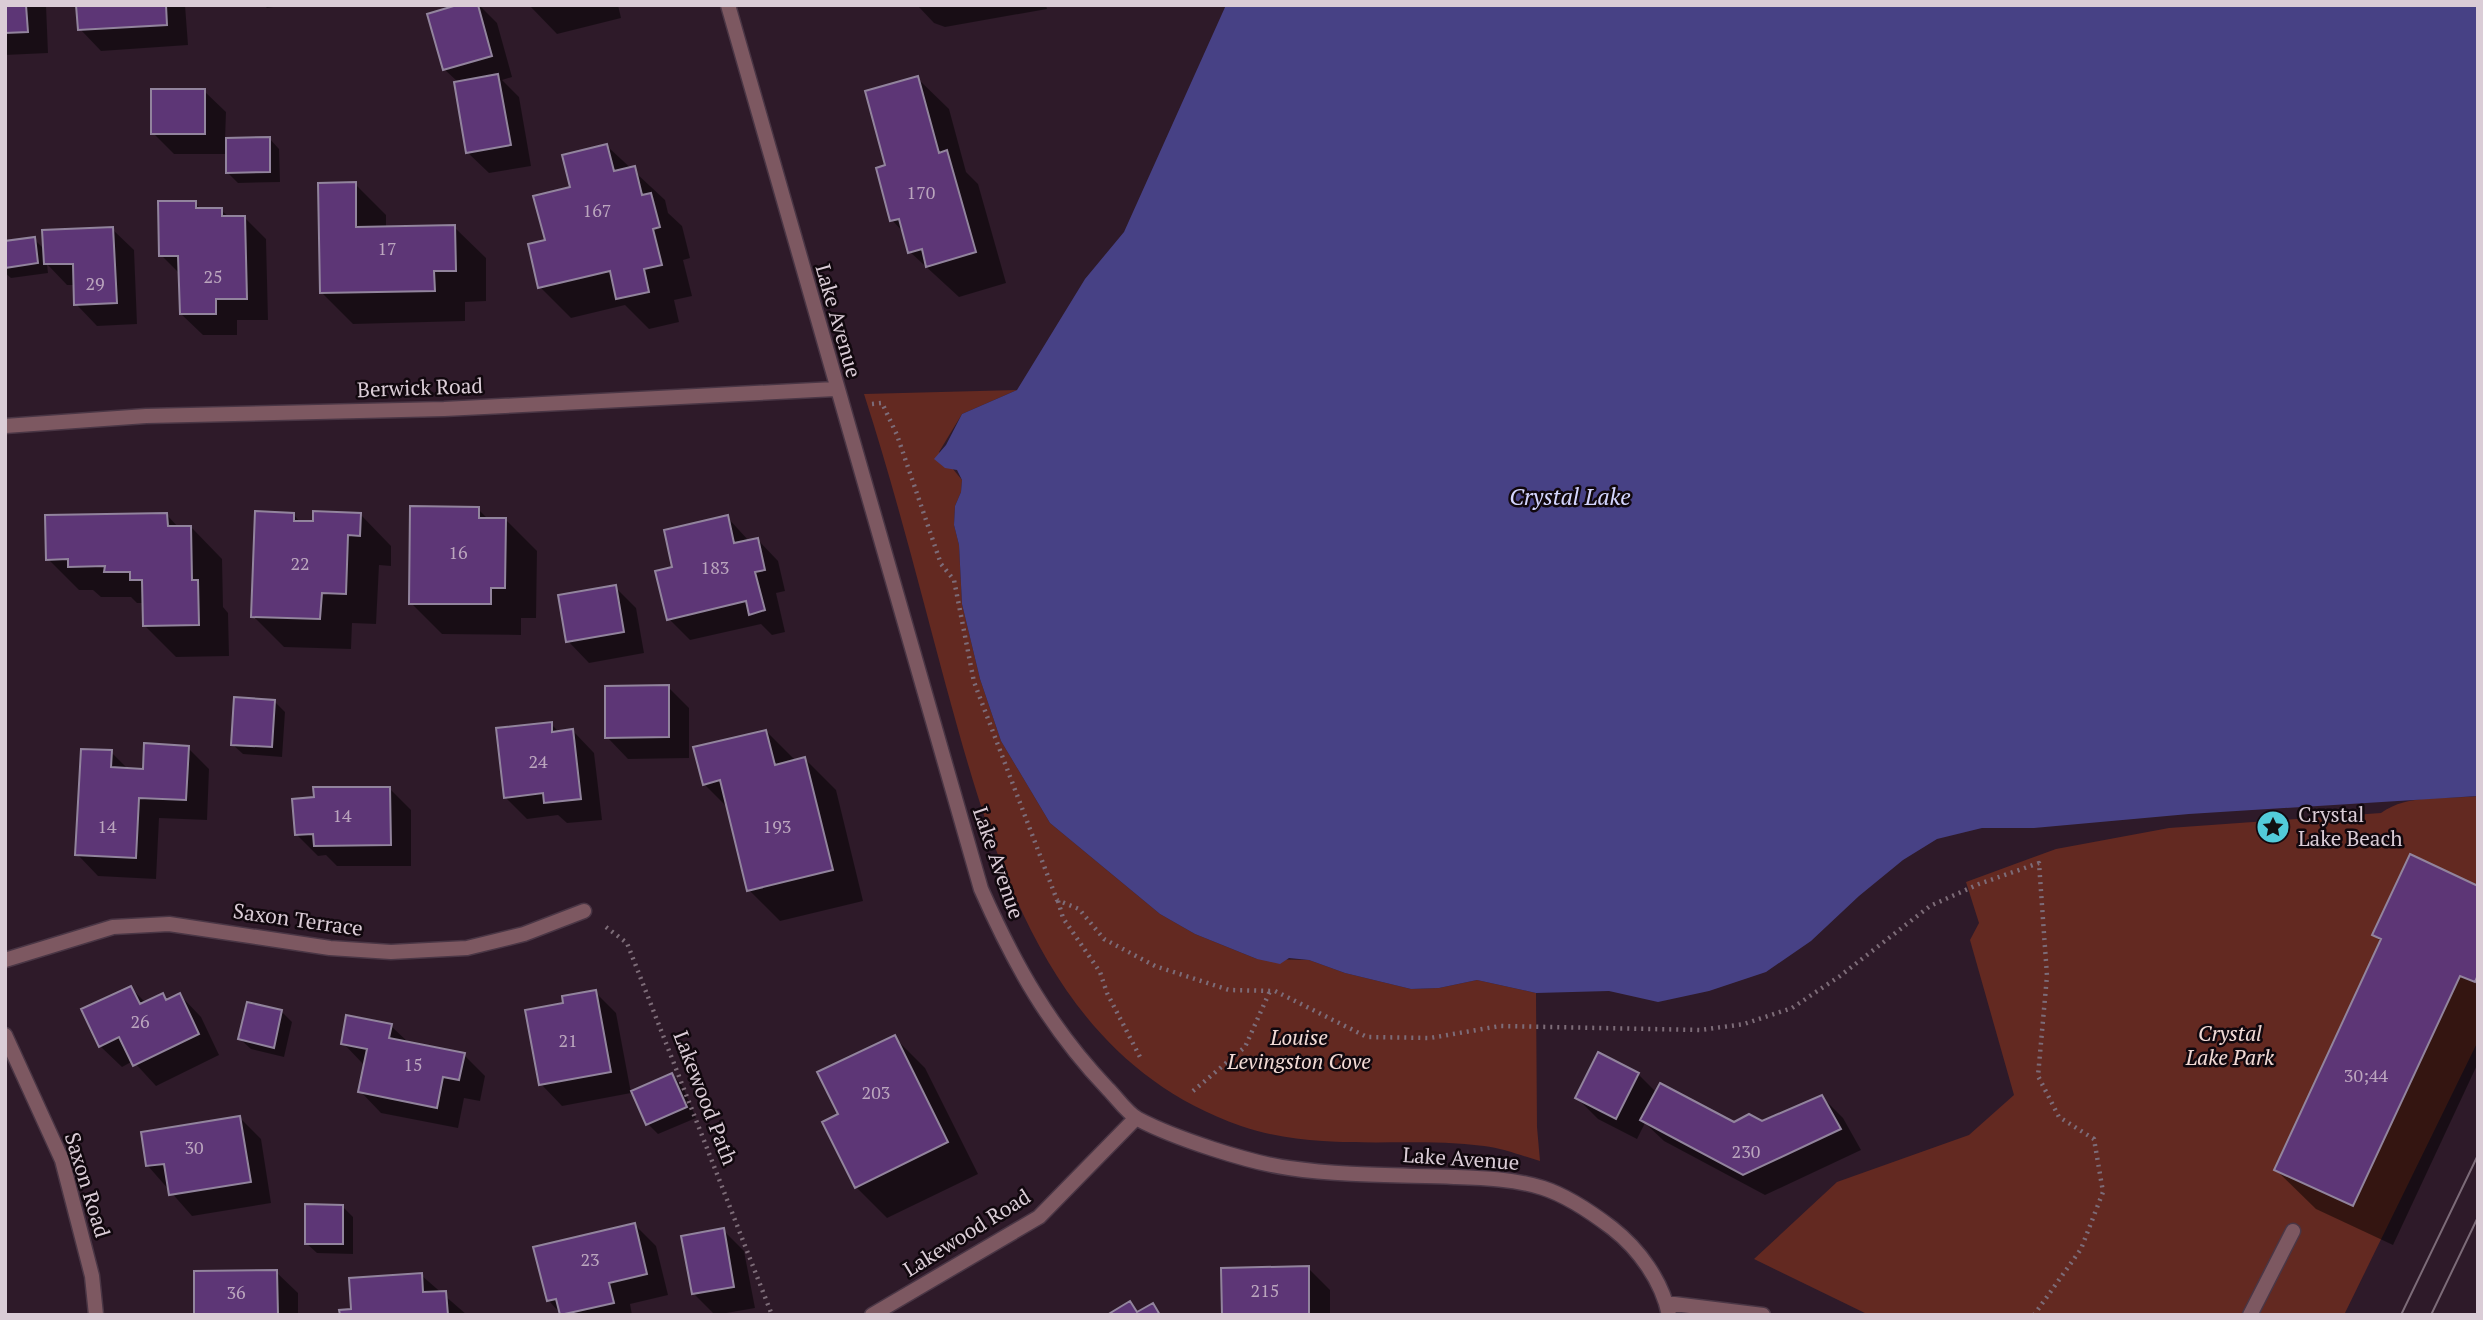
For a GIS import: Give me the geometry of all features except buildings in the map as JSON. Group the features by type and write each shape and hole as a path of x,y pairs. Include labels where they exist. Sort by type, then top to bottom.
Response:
{"street":[{"name":"Lake Avenue","path":"727,5 835,389 981,889 1011,957 1046,1016 1093,1073 1136,1118 1211,1146 1286,1168 1346,1174 1483,1178 1544,1188 1593,1213 1625,1239 1642,1259 1668,1309"},
{"name":"Berwick Road","path":"5,426 146,416 444,409 835,389"},
{"name":"Saxon Terrace","path":"5,960 113,927 169,924 330,948 391,952 467,948 524,934 584,911"},
{"name":"Saxon Road","path":"5,1035 62,1160 92,1276 96,1315"},
{"name":"Lakewood Road","path":"880,1313 1039,1217 1136,1118"},
{"path":"2250,1315 2293,1231"},
{"path":"1668,1309 1763,1315"}],"path":[{"path":"869,405 882,403 898,435 941,564 954,580 974,682 1063,918 1100,972 1107,993 1140,1057"},
{"path":"1057,900 1079,909 1104,939 1155,966 1229,990 1270,992 1367,1038 1430,1038 1500,1026 1597,1026 1656,1030 1744,1024 1792,1009 1930,906 1979,884 2039,863 2047,976 2038,1076 2059,1117 2094,1139 2103,1192 2081,1249 2034,1315"},
{"name":"Lakewood Path","path":"584,911 627,943 772,1315"},
{"path":"1194,1091 1245,1047 1270,992"}],"green space":[{"name":"Louise Levingston Cove","path":"1017,390 962,414 939,452 962,480 961,492 955,506 954,525 959,545 962,604 980,679 1001,741 1050,823 1160,914 1195,934 1257,959 1309,960 1345,973 1411,989 1439,988 1477,980 1536,993 1537,1127 1540,1161 1484,1146 1454,1143 1331,1142 1271,1134 1241,1126 1175,1095 1121,1054 1076,1003 1040,946 1010,884 985,819 864,394"},
{"name":"Crystal Lake Park","path":"2478,796 2478,1041 2344,1315 1869,1315 1754,1259 1837,1182 1969,1135 2014,1095 1970,940 1979,923 1966,882 2056,849 2169,828 2381,813 2403,802"}],"water":[{"name":"Crystal Lake","path":"1226,5 2478,5 2478,796 2189,814 2034,828 1982,828 1937,839 1903,860 1811,941 1766,972 1709,991 1658,1002 1609,991 1536,993 1477,980 1439,988 1411,989 1345,973 1309,960 1289,958 1280,964 1257,959 1195,934 1160,914 1050,823 1001,741 980,679 962,604 959,545 954,525 955,506 961,492 962,480 957,470 945,468 934,459 946,445 962,414 1017,390 1085,279 1124,232"}],"tram line":[{"path":"2401,1315 2478,1155"},
{"path":"2431,1315 2478,1217"}],"place":[{"name":"Crystal Lake Beach","path":"2273,827"}]}
